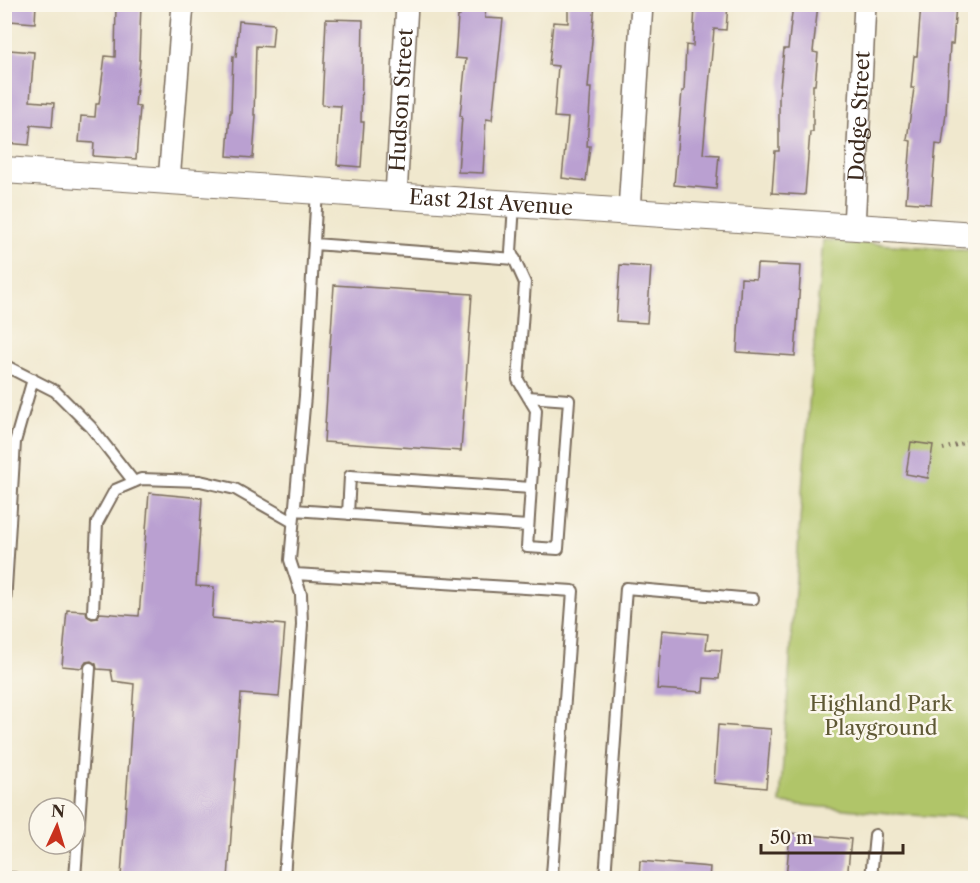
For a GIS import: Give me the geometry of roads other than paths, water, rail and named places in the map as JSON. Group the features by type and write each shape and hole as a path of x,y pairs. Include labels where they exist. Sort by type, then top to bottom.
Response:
{"street":[{"path":"169,181 183,4"},
{"name":"Hudson Street","path":"396,196 407,4"},
{"path":"629,212 642,4"},
{"name":"Dodge Street","path":"854,227 866,4"},
{"name":"East 21st Avenue","path":"4,170 975,235"}],"lane":[{"path":"284,879 302,625 301,594 290,560 305,396 317,191"},
{"path":"514,204 512,252 525,283 518,380 528,397 536,410 527,547 558,549 569,400 528,397"},
{"path":"314,244 515,259"},
{"path":"4,365 55,391 91,427 134,482"},
{"path":"4,620 15,442 33,380"},
{"path":"348,514 350,476 531,488"},
{"path":"93,612 97,523 115,490 141,479 201,481 235,489 293,522"},
{"path":"294,510 528,526"},
{"path":"295,574 573,591 552,875 549,879"},
{"path":"605,879 626,588 753,599"},
{"path":"75,879 90,668"},
{"path":"871,879 875,835"},
{"path":"4,878 14,879"}],"park label":[{"name":"Highland Park Playground","path":"881,716"}]}
